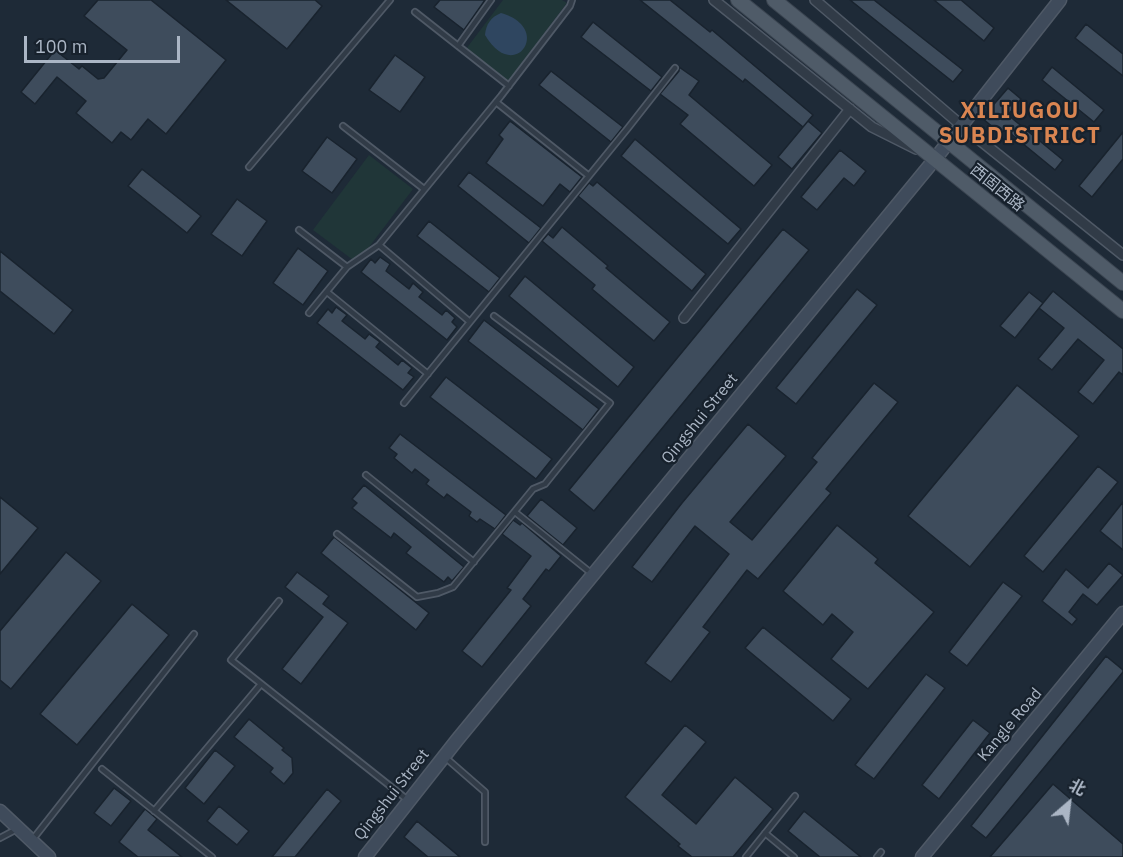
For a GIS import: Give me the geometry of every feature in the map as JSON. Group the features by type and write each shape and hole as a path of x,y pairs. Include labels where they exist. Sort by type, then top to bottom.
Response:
{"main road":[{"name":"西固西路","path":"738,0 1123,311"},
{"name":"西固西路","path":"774,0 1123,283"}],"street":[{"path":"714,0 872,127 935,159"},
{"path":"814,0 961,125 1123,255"},
{"name":"Qingshui Street","path":"364,857 593,574 935,159 1060,0"},
{"path":"684,318 850,109"},
{"name":"Kangle Road","path":"922,857 1123,614"},
{"path":"0,812 49,857"}],"lane":[{"path":"249,167 390,0"},
{"path":"458,46 491,0"},
{"path":"309,314 347,267 379,245 509,86 570,6 572,0"},
{"path":"415,12 509,86"},
{"path":"404,403 675,68"},
{"path":"496,102 589,176"},
{"path":"343,126 424,189"},
{"path":"299,231 347,267"},
{"path":"379,245 470,322"},
{"path":"327,292 428,374"},
{"path":"337,534 417,597 453,587 533,489 545,484 610,403 494,316"},
{"path":"366,475 474,562"},
{"path":"514,512 593,574"},
{"path":"279,601 231,660 409,801"},
{"path":"31,841 194,634"},
{"path":"154,811 261,684"},
{"path":"444,757 485,792 485,842"},
{"path":"102,769 212,857"},
{"path":"746,857 795,796"},
{"path":"0,838 17,829"},
{"path":"765,833 794,857"},
{"path":"877,857 881,852"}],"green space":[{"path":"503,0 562,0 567,3 508,81 466,49"},
{"path":"369,155 413,189 357,263 313,230"}],"water":[{"path":"501,13 517,20 525,30 527,40 524,48 517,54 507,55 496,49 485,35 490,21"}],"building":[{"path":"98,0 151,0 226,60 166,134 148,119 131,140 121,132 112,143 76,113 86,101 57,77 35,104 21,92 55,50 79,69 82,66 98,79 104,78 127,50 84,16"},
{"path":"226,0 315,0 322,6 287,49"},
{"path":"440,0 485,0 464,30 434,7"},
{"path":"640,0 670,0 710,32 712,30 813,115 803,127 745,79 743,82"},
{"path":"850,0 874,0 963,70 953,82"},
{"path":"934,0 961,0 994,28 984,41"},
{"path":"593,22 662,77 651,91 581,37"},
{"path":"1086,24 1123,54 1123,76 1075,38"},
{"path":"395,55 425,77 400,112 369,90"},
{"path":"679,67 699,81 689,95 772,165 754,186 680,124 688,115 660,94 679,71"},
{"path":"1052,67 1104,110 1094,122 1042,80"},
{"path":"551,71 623,127 611,142 539,85"},
{"path":"1008,88 1021,99 1008,115 1063,160 1055,170 1005,129 1001,134 982,118"},
{"path":"510,121 582,177 570,192 560,184 543,206 486,163 503,139 499,135"},
{"path":"808,121 822,133 792,169 778,157"},
{"path":"1123,132 1123,159 1092,197 1079,186"},
{"path":"327,137 357,159 332,193 302,171"},
{"path":"635,139 741,229 728,244 621,156"},
{"path":"840,150 866,171 854,186 844,178 817,210 801,197"},
{"path":"142,169 201,216 187,233 128,186"},
{"path":"469,172 541,228 529,243 458,186"},
{"path":"597,182 706,274 692,291 578,196 589,183 593,186"},
{"path":"237,199 267,221 242,256 211,234"},
{"path":"429,221 500,278 489,292 417,236"},
{"path":"562,227 670,322 654,341 592,289 595,285 542,241 548,234 553,238"},
{"path":"783,229 809,250 594,511 569,490"},
{"path":"298,248 328,271 303,305 273,283"},
{"path":"0,251 73,310 54,334 0,291"},
{"path":"380,257 390,264 386,271 409,289 413,283 423,292 419,297 442,315 446,310 455,318 452,322 457,327 447,340 361,272 371,259 375,263"},
{"path":"525,276 634,367 618,387 509,296"},
{"path":"857,289 877,305 796,404 776,388"},
{"path":"1053,291 1123,349 1123,375 1119,372 1093,404 1078,392 1104,360 1078,339 1052,370 1038,359 1064,328 1039,308"},
{"path":"1029,292 1043,303 1015,338 1000,326"},
{"path":"336,307 347,315 342,321 365,339 369,334 380,342 376,347 398,365 402,360 412,368 408,373 414,377 403,390 317,323 328,309 332,313"},
{"path":"484,320 599,409 583,430 468,341"},
{"path":"446,377 552,459 536,479 430,397"},
{"path":"874,383 898,402 826,489 831,493 758,579 747,570 703,627 710,632 671,682 645,663 729,554 695,526 652,582 632,567 682,503 748,424 786,456 730,522 752,540 817,462 812,458"},
{"path":"1017,385 1079,436 970,567 908,516"},
{"path":"400,434 506,515 495,529 480,519 477,522 469,516 471,512 447,494 444,498 426,484 429,480 415,469 412,473 394,458 397,454 389,448"},
{"path":"1098,466 1118,482 1043,572 1024,556"},
{"path":"364,485 464,567 452,581 448,577 444,582 406,553 411,547 394,533 391,538 352,508 357,503 352,499"},
{"path":"0,497 38,528 0,574"},
{"path":"541,499 577,528 563,545 527,516"},
{"path":"1123,502 1123,550 1100,531"},
{"path":"513,520 520,525 522,523 561,556 549,571 546,569 523,599 531,606 482,667 462,651 511,590 507,588 531,556 502,534"},
{"path":"837,525 878,559 875,563 934,612 868,689 831,659 853,632 832,614 823,625 783,591"},
{"path":"334,537 429,613 416,630 321,553"},
{"path":"66,552 101,581 11,689 0,680 0,631"},
{"path":"1109,563 1123,575 1097,605 1083,594 1069,612 1077,619 1072,625 1042,601 1066,569 1088,588"},
{"path":"297,572 329,596 323,604 348,623 301,684 282,669 323,617 285,587"},
{"path":"1003,582 1022,596 967,666 949,652"},
{"path":"132,604 169,635 77,745 40,714"},
{"path":"763,627 851,699 833,721 745,648"},
{"path":"1106,656 1123,672 986,838 971,826"},
{"path":"926,674 945,688 874,779 855,765"},
{"path":"249,719 284,748 282,750 292,758 293,773 284,784 270,772 273,768 234,737"},
{"path":"973,720 990,733 939,799 922,785"},
{"path":"685,725 706,742 662,795 696,824 735,777 773,809 733,857 692,857 625,797"},
{"path":"215,750 235,766 204,804 185,788"},
{"path":"1053,784 1123,844 1123,857 990,857"},
{"path":"114,788 131,801 111,826 94,813"},
{"path":"327,789 341,801 295,857 272,857"},
{"path":"219,806 249,831 237,845 207,821"},
{"path":"145,809 157,819 148,830 182,857 138,857 119,842"},
{"path":"804,811 861,857 820,857 788,831"},
{"path":"417,821 460,857 428,857 404,837"}],"district":[{"name":"XILIUGOU SUBDISTRICT","path":"1020,124"}]}
